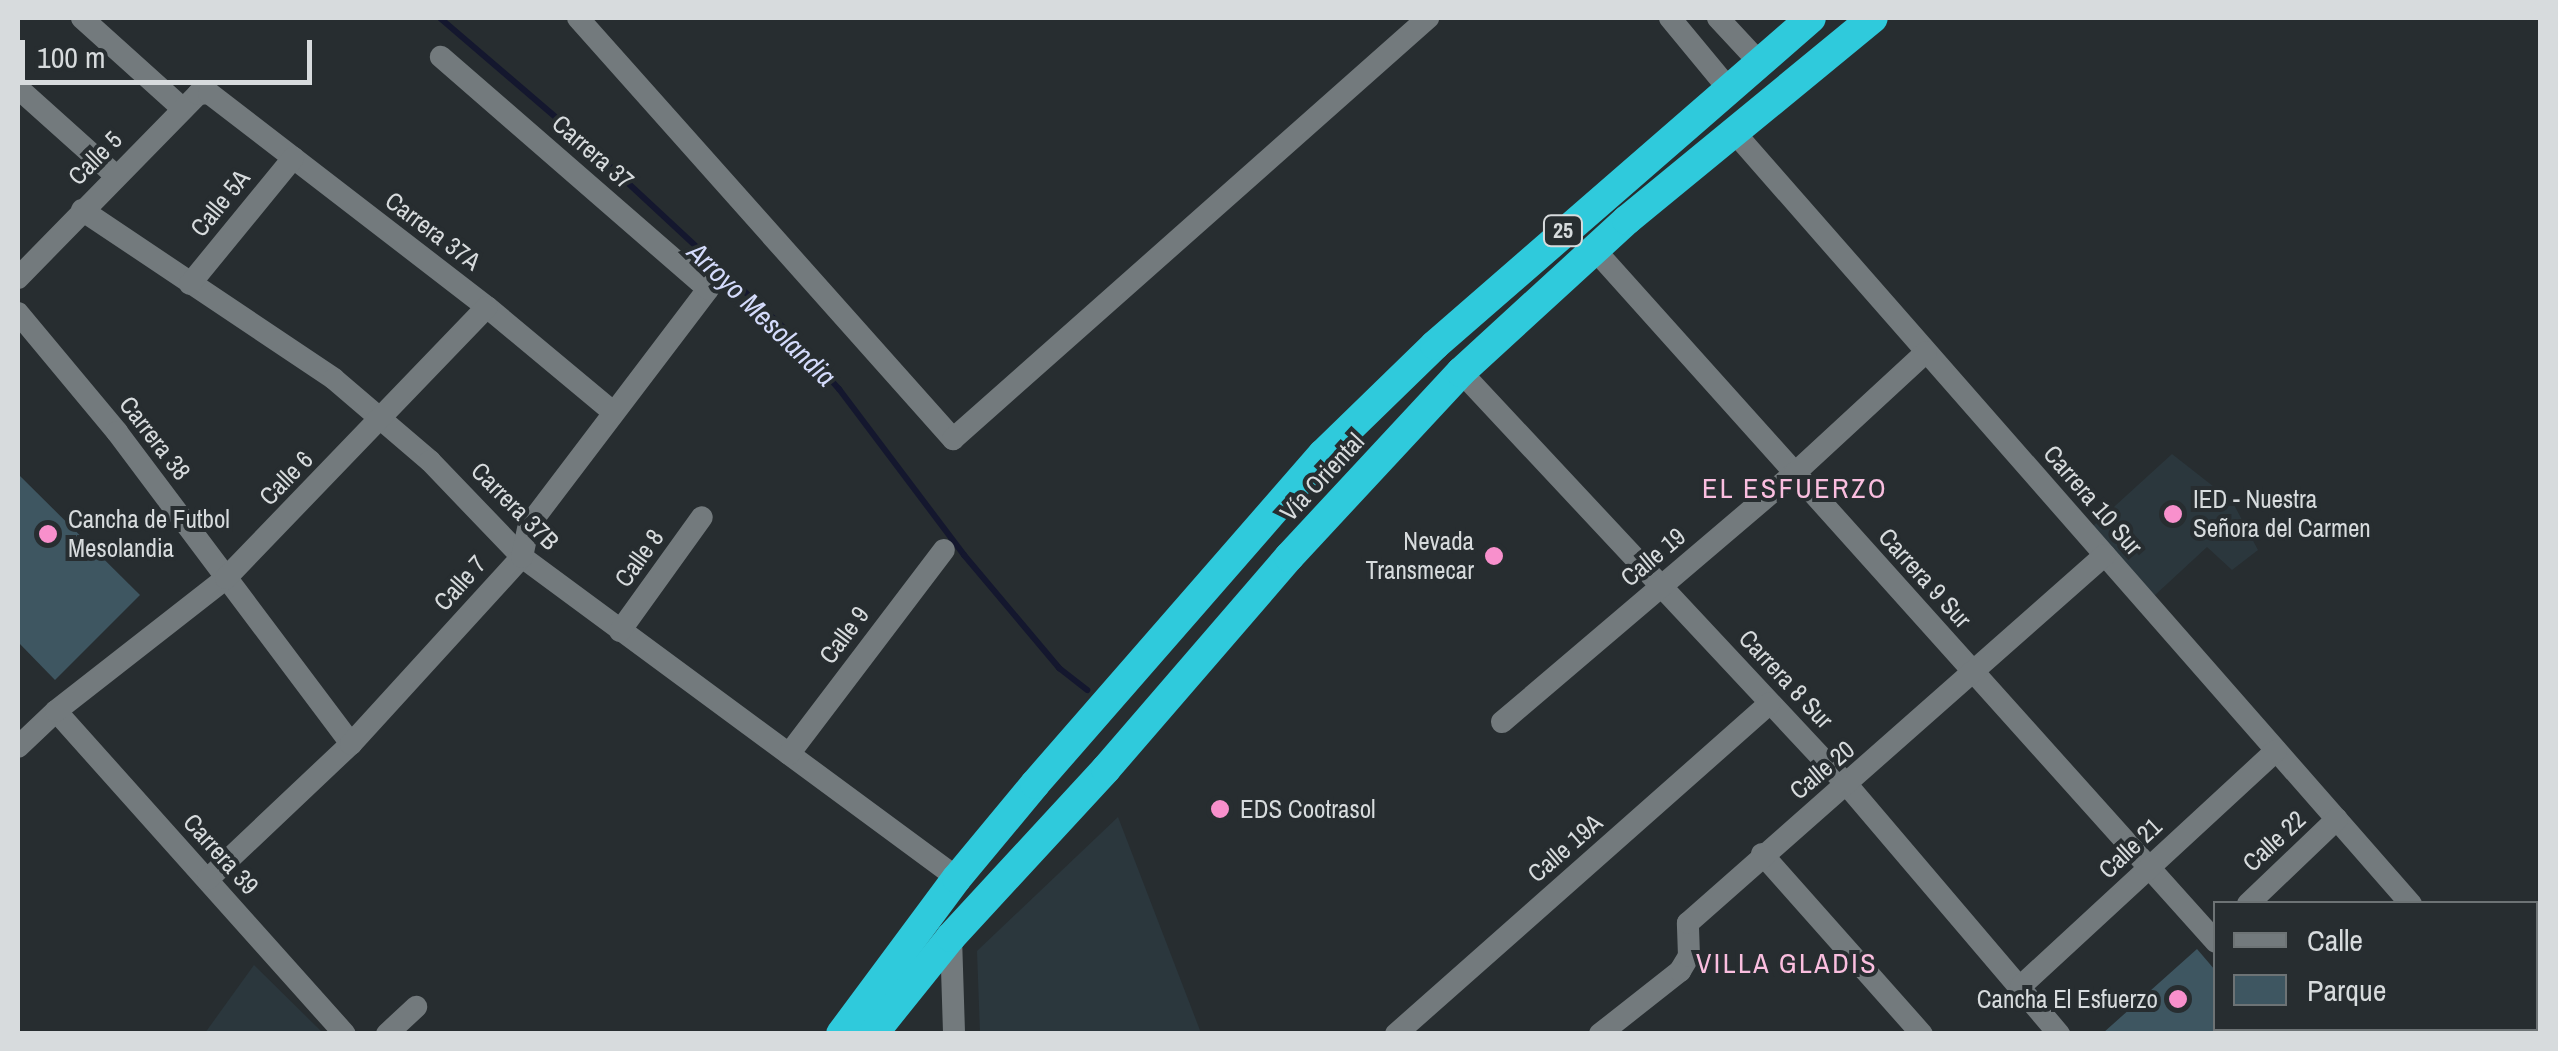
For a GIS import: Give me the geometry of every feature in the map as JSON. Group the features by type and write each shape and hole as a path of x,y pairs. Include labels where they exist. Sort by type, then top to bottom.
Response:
{"highway":[{"name":"Vía Oriental","path":"841,1034 957,878 1324,454 1382,394 1812,18"},
{"name":"Vía Oriental","path":"874,1034 951,937 1106,769 1288,558 1461,372 1594,250 1872,18"}],"street":[{"path":"82,18 183,109"},
{"path":"593,23 953,439 1428,18"},
{"path":"1670,18 1728,88"},
{"path":"1718,18 1759,62"},
{"name":"Carrera 37","path":"441,57 708,289"},
{"path":"18,88 116,176"},
{"name":"Calle 5","path":"18,278 198,94 218,98"},
{"name":"Carrera 37A","path":"218,98 487,307 612,411"},
{"name":"Carrera 10 Sur","path":"1734,132 2338,818 2399,899"},
{"name":"Calle 5A","path":"190,284 293,158"},
{"name":"Carrera 37B","path":"82,210 334,379 466,496 522,556 957,878"},
{"name":"Carrera 9 Sur","path":"1594,250 2213,937"},
{"name":"Calle 7","path":"208,879 351,744 522,556 530,525 612,411 708,289"},
{"name":"Calle 6","path":"18,747 56,711 226,578 487,307"},
{"name":"Carrera 38","path":"18,313 117,432 351,744"},
{"name":"Calle 19","path":"1502,722 1794,473 1926,352"},
{"name":"Carrera 8 Sur","path":"1461,372 1848,786 2059,1034"},
{"name":"Calle 8","path":"620,631 702,517"},
{"name":"Calle 9","path":"789,754 944,550"},
{"name":"Calle 20","path":"1600,1034 1680,971 1690,956 1688,923 1762,854 1848,786 2104,555"},
{"name":"Calle 19A","path":"1396,1034 1770,703"},
{"name":"Carrera 39","path":"56,711 345,1034"},
{"name":"Calle 21","path":"2022,986 2276,751"},
{"name":"Calle 22","path":"2251,901 2338,818"},
{"path":"1762,854 1922,1034"},
{"path":"951,937 954,1034"},
{"path":"388,1034 416,1007"}],"shaded area":[{"name":"IED - Nuestra Señora del Carmen","path":"2172,454 2232,501 2258,550 2232,570 2207,547 2154,596 2093,526"},
{"path":"1118,817 1201,1033 980,1033 977,951"},
{"path":"254,965 323,1033 205,1033"}],"green space":[{"name":"Cancha de Futbol Mesolandia","path":"18,474 140,595 55,680 18,642"},
{"name":"Cancha El Esfuerzo","path":"2197,949 2213,968 2213,1031 2217,1031 2214,1034 2103,1033"}],"waterway":[{"name":"Arroyo Mesolandia","path":"440,18 573,132 785,329 839,389 964,555 1059,668 1087,690"}],"place":[{"name":"IED - Nuestra Señora del Carmen","path":"2173,514"},
{"name":"Cancha de Futbol Mesolandia","path":"48,534"},
{"name":"Nevada Transmecar","path":"1494,556"},
{"name":"EDS Cootrasol","path":"1220,809"},
{"name":"Cancha El Esfuerzo","path":"2178,999"}],"district":[{"name":"EL ESFUERZO","path":"1795,488"},
{"name":"VILLA GLADIS","path":"1787,963"}]}
